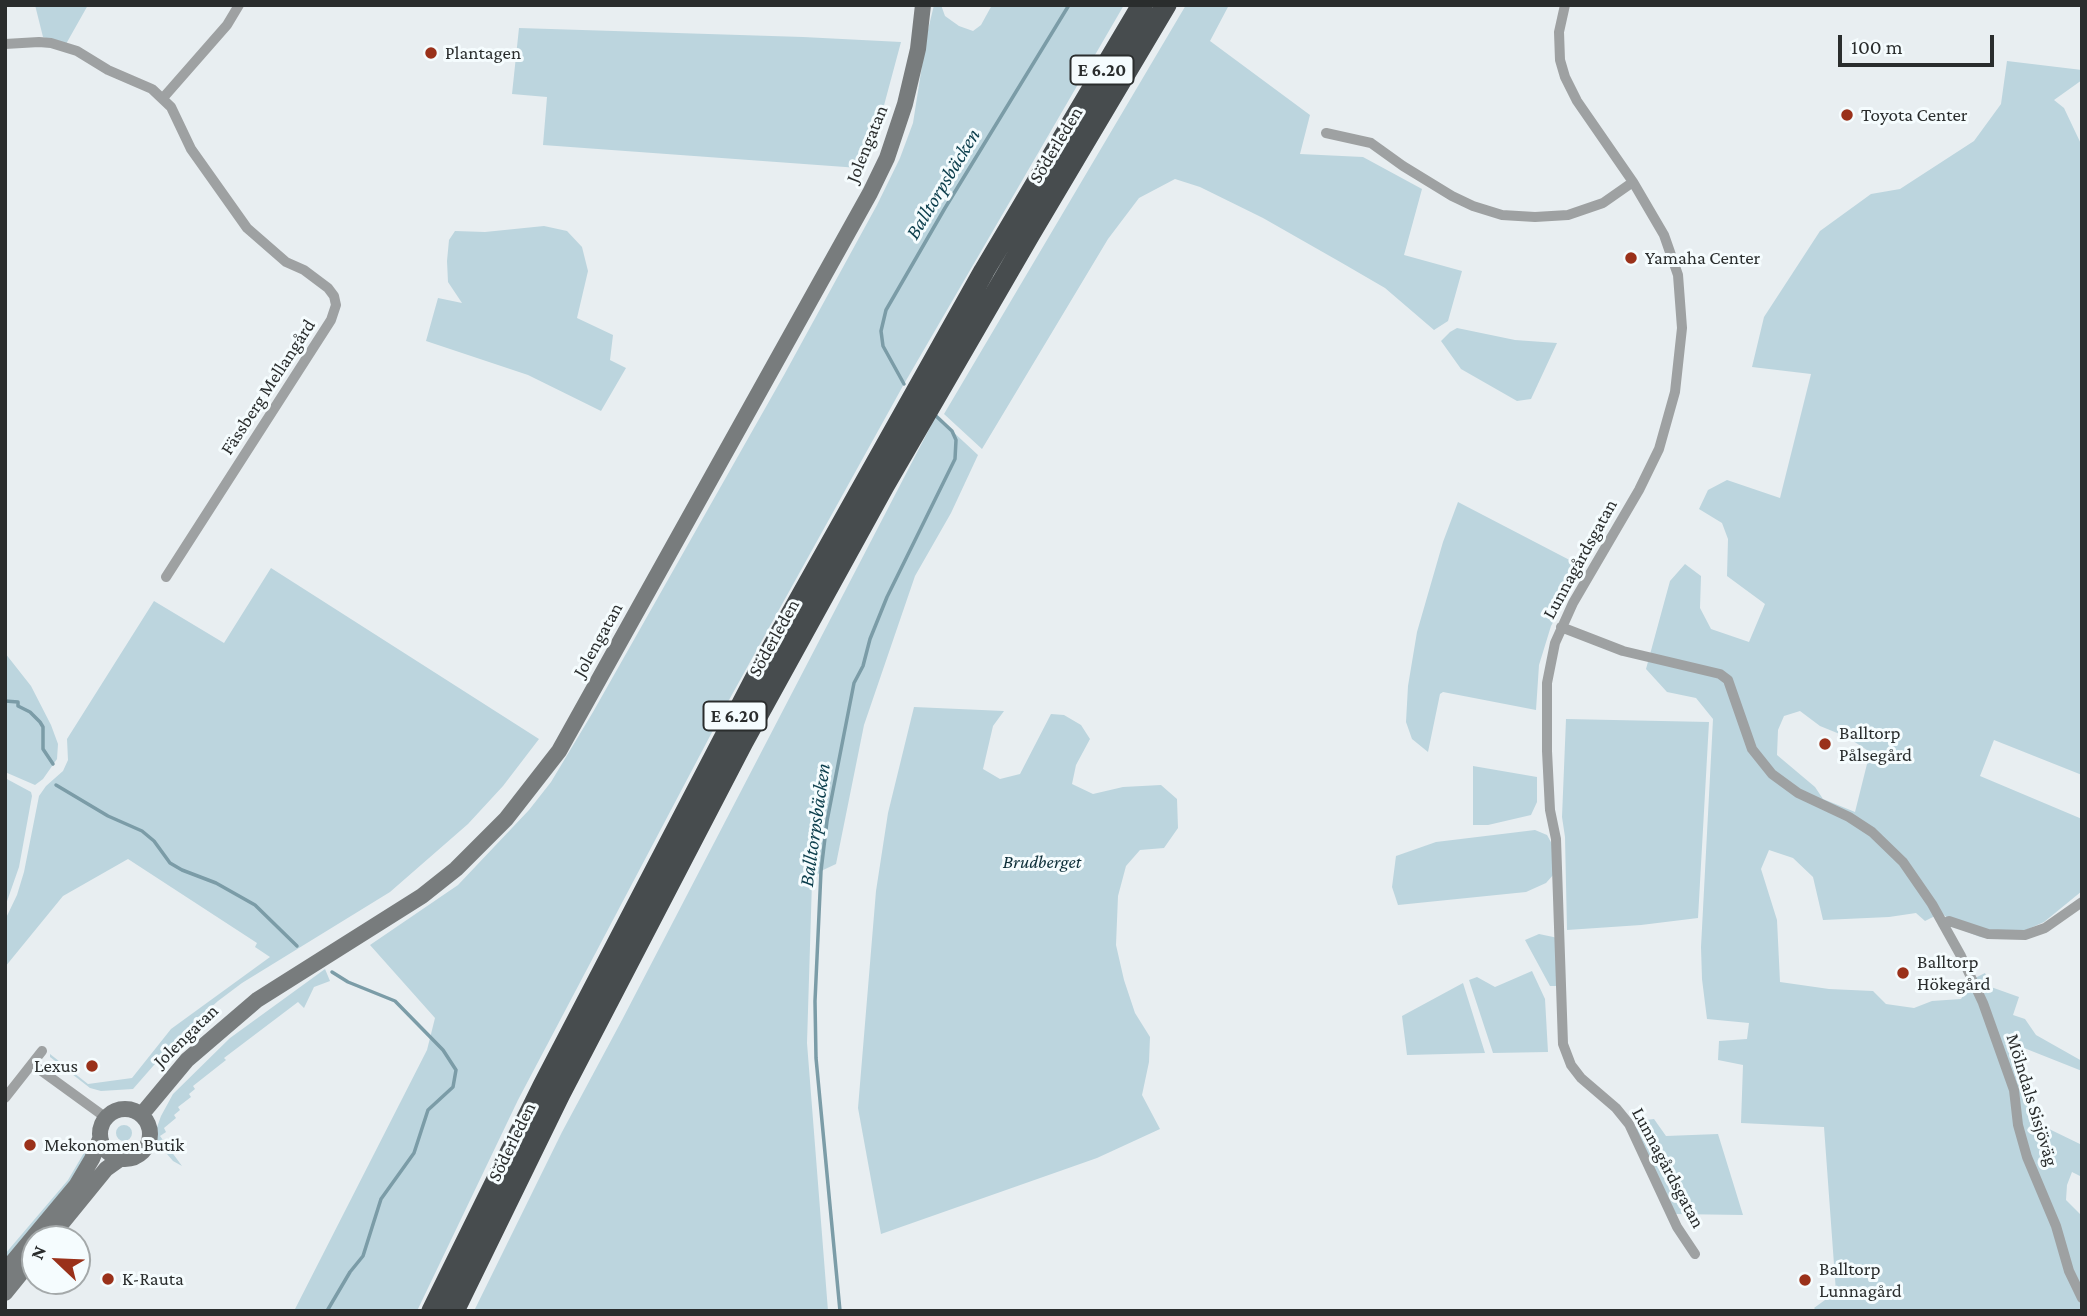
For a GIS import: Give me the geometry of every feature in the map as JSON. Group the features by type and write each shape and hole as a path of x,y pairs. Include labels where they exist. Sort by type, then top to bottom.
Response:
{"highway":[{"name":"Söderleden","path":"432,1311 542,1086 750,687 984,271 1142,5"},
{"name":"Söderleden","path":"454,1311 560,1094 743,742 905,450 1166,5"}],"street":[{"path":"7,44 39,41 77,51 108,70 152,89 163,98 227,25 239,5"},
{"name":"Jolengatan","path":"142,1114 187,1060 257,1000 422,896 456,869 488,839 559,751 870,194 900,122 918,49 923,5"},
{"name":"Jolengatan","path":"918,49 923,38 929,5"},
{"name":"Lunnagårdsgatan","path":"1565,5 1559,32 1564,77 1664,234 1678,275 1682,328 1677,383 1669,420 1640,490 1573,603 1561,627 1552,655 1546,697 1550,810 1556,839 1563,1044 1572,1065 1581,1077 1616,1108 1629,1124 1677,1227 1695,1254"},
{"name":"Fässberg Mellangård","path":"163,98 171,107 191,149 247,228 286,262 303,270 328,288 336,305 331,320 166,577"},
{"path":"1326,133 1371,143 1452,196 1502,215 1570,215 1602,203 1633,182"},
{"name":"Mölndals Sisjöväg","path":"1561,627 1623,651 1720,674 1728,680 1746,736 1772,774 1798,793 1849,817 1872,832 1903,862 1943,923 1983,1003 2014,1090 2018,1125 2028,1157 2056,1226 2069,1271 2082,1298"},
{"path":"1943,923 1948,921 1988,934 2025,935 2045,928 2082,902"},
{"path":"5,1098 43,1051"},
{"path":"32,1064 105,1117"},
{"path":"5,1271 76,1186 92,1159 105,1117 123,1108 142,1114 149,1126 147,1146 138,1156 120,1159 106,1169 60,1225"},
{"path":"100,1139 107,1152 120,1159"},
{"path":"5,1293 21,1273"}],"green space":[{"path":"35,5 88,5 66,44 43,37"},
{"path":"934,5 941,5 945,16 959,26 973,31 981,25 992,5 1124,5 904,384 729,700 518,1100 417,1311 294,1311 427,1050 435,1018 370,945 458,885 529,810 551,782 593,712 784,375 900,158 913,123"},
{"path":"1186,5 1229,5 1210,41 1310,115 1300,154 1363,157 1422,189 1404,255 1462,271 1448,321 1434,330 1385,288 1263,218 1200,187 1175,179 1139,198 1108,239 982,449 944,414"},
{"path":"519,28 901,42 879,124 859,168 543,145 547,97 512,94"},
{"path":"2007,61 2082,70 2082,80 2054,100 2064,108 2082,146 2082,775 1994,740 1980,776 2082,819 2082,891 2044,922 2017,934 1993,939 1965,931 1941,913 1925,921 1916,913 1823,920 1813,877 1793,858 1769,850 1761,869 1777,920 1780,982 1829,989 1873,991 1886,1004 1914,1008 1932,1001 1961,999 1969,981 1985,973 1991,987 2019,997 2013,1015 2025,1019 2036,1035 2082,1061 2082,1071 2024,1048 2022,1060 2030,1096 2045,1127 2082,1145 2082,1177 2072,1172 2067,1185 2066,1200 2082,1216 2082,1311 1817,1311 1814,1308 1836,1292 1824,1127 1741,1123 1743,1065 1718,1060 1719,1041 1747,1039 1749,1023 1707,1019 1702,979 1701,947 1713,719 1696,698 1667,692 1646,669 1670,581 1685,564 1701,576 1700,608 1711,629 1749,642 1765,604 1727,576 1728,539 1722,523 1699,509 1708,490 1727,480 1780,498 1811,374 1752,367 1764,317 1820,231 1871,194 1900,189 1974,141 2001,104","holes":["1800,711 1820,726 1847,737 1870,752 1855,812 1823,799 1815,787 1777,755 1778,730 1784,716"]},
{"path":"544,226 567,231 582,247 588,271 577,318 613,335 610,360 626,368 601,411 528,375 426,341 438,298 462,303 448,282 449,240 455,231 485,232"},
{"path":"1457,328 1515,340 1557,343 1531,399 1517,401 1461,369 1441,341"},
{"path":"936,416 978,455 951,513 915,576 864,725 836,864 821,871 812,881 807,1043 828,1311 474,1311 562,1132"},
{"path":"1458,502 1583,567 1551,626 1539,665 1536,710 1443,692 1440,694 1428,752 1412,739 1406,722 1408,686 1417,632 1443,542"},
{"path":"271,568 539,739 503,786 468,824 390,892 242,983 218,1001 182,1033 133,1089 101,1091 90,1088 50,1057 50,1054 88,1084 132,1078 171,1029 270,957 255,947 257,943 128,859 63,896 5,967 5,920 24,872 39,796 63,771 68,760 67,739 154,601 224,643"},
{"path":"5,653 31,686 58,744 57,759 43,779 35,785 5,772"},
{"name":"Brudberget","path":"914,707 1004,711 993,726 983,769 1000,779 1020,774 1051,714 1064,715 1081,725 1090,739 1076,765 1072,784 1093,794 1123,787 1161,785 1177,799 1178,828 1164,848 1140,850 1126,866 1118,896 1116,945 1135,1013 1150,1037 1149,1062 1142,1095 1160,1129 1097,1158 881,1234 858,1108 876,891 888,813"},
{"path":"1566,719 1709,722 1698,918 1567,930 1565,837 1562,817"},
{"path":"1473,766 1537,777 1537,802 1531,815 1488,825 1473,825"},
{"path":"5,778 31,792 32,796 19,867 5,907"},
{"path":"1535,830 1547,835 1552,844 1554,874 1546,883 1526,892 1398,905 1392,887 1396,856 1436,842"},
{"path":"1539,934 1558,938 1558,986 1550,986 1525,940"},
{"path":"325,969 330,981 314,987 304,1008 298,1002 224,1058 226,1060 193,1086 195,1089 189,1094 191,1097 178,1107 180,1110 174,1115 176,1118 164,1128 166,1132 160,1136 182,1166 173,1161 155,1140 155,1133 173,1094 230,1038"},
{"path":"1532,971 1545,999 1548,1052 1493,1053 1469,980 1477,977 1495,987"},
{"path":"1463,983 1485,1053 1407,1055 1402,1016"},
{"path":"1654,1119 1666,1136 1718,1134 1743,1215 1676,1214 1635,1128 1646,1120"},
{"path":"121,1125 127,1125 132,1133 130,1139 121,1141 116,1136 116,1130"},
{"path":"85,1151 88,1152 82,1166 34,1225 30,1225 68,1180"},
{"path":"21,1235 21,1241 5,1261 5,1254"}],"waterway":[{"name":"Balltorpsbäcken","path":"904,384 883,346 881,331 886,310 1069,5"},
{"name":"Balltorpsbäcken","path":"840,1311 816,1058 815,1001 821,871 827,821 854,683 863,666 870,639 887,597 955,459 956,440 952,431 936,416"},
{"path":"5,701 18,702 18,706 30,712 40,722 43,727 43,749 53,764"},
{"path":"56,785 108,816 142,831 154,841 170,863 216,883 255,905 297,946"},
{"path":"327,1311 350,1272 363,1256 381,1199 414,1153 428,1110 453,1087 456,1070 443,1050 395,1001 348,982 332,972"}],"place":[{"name":"Plantagen","path":"431,53"},
{"name":"Toyota Center","path":"1847,115"},
{"name":"Yamaha Center","path":"1631,258"},
{"name":"Balltorp Pålsegård","path":"1825,744"},
{"name":"Balltorp Hökegård","path":"1903,973"},
{"name":"Lexus","path":"92,1066"},
{"name":"Mekonomen Butik","path":"30,1145"},
{"name":"K-Rauta","path":"108,1279"},
{"name":"Balltorp Lunnagård","path":"1805,1280"}]}
